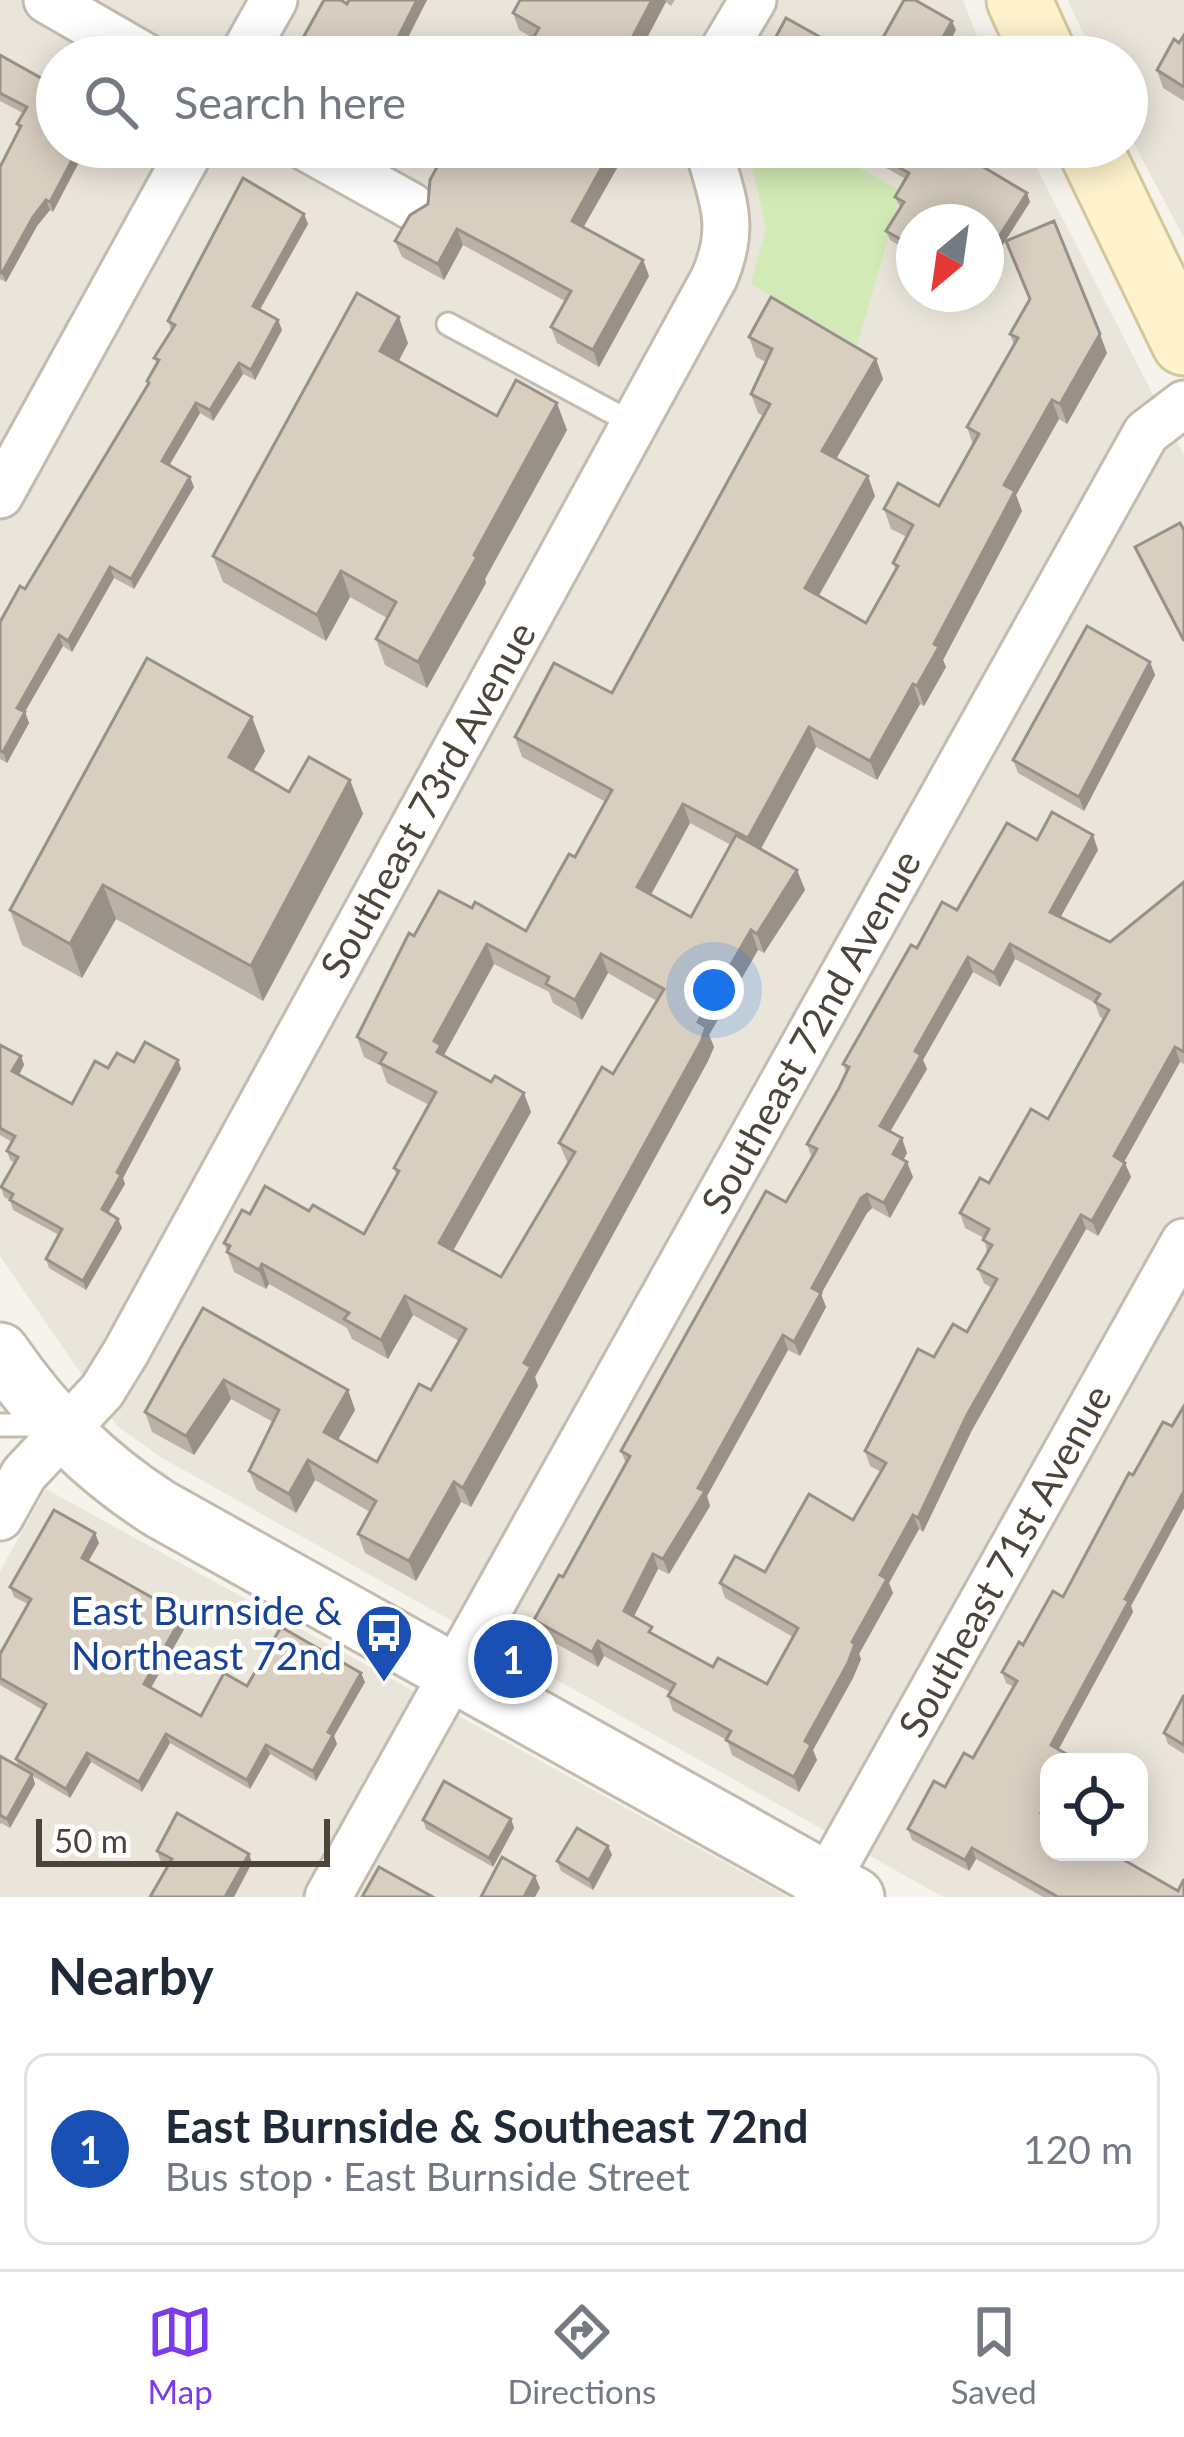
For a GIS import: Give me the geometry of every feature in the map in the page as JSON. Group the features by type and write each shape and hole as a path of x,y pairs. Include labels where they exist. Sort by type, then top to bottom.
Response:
{"main road":[{"path":"1019,0 1035,36"},
{"path":"1099,168 1184,343"}],"street":[{"path":"47,0 110,36"},
{"path":"254,36 274,0"},
{"path":"732,36 753,0"},
{"path":"0,495 180,168"},
{"path":"343,168 411,206"},
{"name":"Southeast 73rd Avenue","path":"0,1517 24,1474 60,1428 102,1391 127,1352 725,253 728,232 713,168"},
{"name":"Southeast 72nd Avenue","path":"328,1897 1145,433 1184,404"},
{"name":"Southeast 71st Avenue","path":"833,1892 1184,1242"},
{"path":"0,1352 93,1462 160,1509 833,1892"}],"lane":[{"path":"448,324 634,424"},
{"path":"0,1425 60,1428"}],"shaded area":[{"path":"0,0 963,0 977,36 36,36 36,168 1037,168 1184,455 1184,1897 943,1897 162,1458 117,1426 0,1256"},
{"path":"1068,0 1184,0 1184,238 1147,168 1148,36 1084,36"},
{"path":"46,1489 788,1897 0,1897 0,1571"}],"green space":[{"path":"753,168 860,168 902,191 857,345 751,284 766,228"}],"building":[{"path":"324,0 347,4 349,0 417,0 399,36 304,36"},
{"path":"520,0 652,0 633,36 534,36 539,28 513,13"},
{"path":"904,0 915,0 952,21 944,36 884,36"},
{"path":"786,18 818,36 776,36"},
{"path":"1184,35 1184,87 1157,70 1174,39 1179,43"},
{"path":"0,55 36,75 36,168 68,168 2,273 0,167 27,107 0,93"},
{"path":"437,168 601,168 572,221 643,260 593,350 551,327 571,291 504,254 457,229 438,264 395,241 410,215 428,204"},
{"path":"900,168 985,168 1027,193 1004,229 1004,204 903,204 895,197 909,173"},
{"path":"243,178 304,214 253,306 278,320 251,370 239,363 210,410 196,403 162,461 190,477 131,579 110,567 68,641 59,635 17,708 25,712 0,751 0,622 20,586 25,589 149,383 159,360 154,358 175,325 168,321"},
{"path":"896,215 896,237 886,231"},
{"path":"1054,221 1100,334 1060,404 1052,400 1004,485 1015,491 934,644 939,647 870,761 809,727 748,838 683,804 637,887 691,917 736,835 797,870 757,934 751,930 698,1022 706,1027 701,1042 524,1363 531,1367 463,1488 454,1482 409,1561 358,1534 376,1501 308,1460 289,1494 249,1471 279,1410 224,1380 186,1436 145,1412 203,1308 348,1390 324,1432 377,1462 419,1384 431,1390 466,1329 405,1296 381,1340 344,1319 349,1313 262,1264 259,1270 227,1252 230,1246 224,1243 242,1210 250,1214 265,1186 309,1211 313,1205 364,1234 436,1092 380,1063 386,1053 357,1037 409,933 414,936 439,891 472,908 475,902 526,931 569,854 575,857 612,790 515,737 554,663 612,693 770,404 751,394 772,349 749,337 771,297 876,359 822,451 868,476 805,588 866,623 898,566 893,563 913,525 884,509 898,483 939,506 979,434 967,427 1018,338 1010,334 1030,299 1006,241","holes":["487,944 549,977 546,984 575,1000 601,954 664,989 613,1074 602,1067 559,1143 575,1152 501,1277 439,1243 524,1093 495,1076 491,1082 437,1052 441,1045 434,1041"]},
{"path":"357,293 399,317 380,351 497,416 516,380 557,403 418,662 376,639 396,602 341,571 317,615 213,556"},
{"path":"1180,523 1184,530 1184,641 1135,547"},
{"path":"1087,626 1150,662 1079,797 1013,760"},
{"path":"147,658 252,717 229,757 289,792 309,757 350,780 251,966 103,885 70,944 10,910"},
{"path":"1052,812 1093,835 1050,912 1110,942 1184,882 1184,1052 1175,1047 1114,1156 1125,1163 1092,1221 1081,1215 967,1415 918,1518 913,1515 880,1575 887,1579 805,1741 811,1745 794,1777 726,1740 731,1731 668,1696 675,1684 598,1641 592,1652 534,1620 630,1456 621,1451 766,1191 786,1202 817,1149 807,1144 849,1067 843,1064 911,945 917,948 942,902 957,910 1007,823 1037,840","holes":["1010,944 1100,994 1095,1002 1109,1010 1048,1119 1031,1109 989,1183 980,1178 960,1213 989,1229 983,1240 992,1245 978,1269 997,1279 967,1332 953,1324 934,1357 918,1349 865,1451 886,1463 853,1520 809,1494 765,1572 735,1556 720,1583 798,1628 767,1684 718,1658 713,1667 649,1632 652,1627 624,1611 653,1554 663,1559 705,1491 698,1488 783,1335 794,1342 821,1293 812,1288 861,1198 867,1194 884,1203 907,1162 893,1154 902,1138 880,1126 968,957 994,973"]},
{"path":"145,1042 178,1060 117,1172 121,1175 102,1209 118,1219 83,1281 46,1259 62,1229 10,1200 13,1194 1,1187 18,1157 7,1151 15,1136 0,1128 0,1045 21,1056 12,1071 72,1104 95,1061 108,1068 117,1053 134,1062"},
{"path":"1184,1406 1184,1491 1051,1745 1065,1753 1040,1753 1040,1861 1126,1861 1178,1891 1184,1879 1184,1897 1058,1897 972,1848 965,1860 908,1829 934,1781 945,1787 964,1753 973,1758 1017,1681 1002,1672 1019,1642 1023,1645 1053,1591 1063,1597 1129,1473 1133,1475 1163,1422 1172,1426"},
{"path":"54,1510 95,1533 82,1558 183,1615 144,1684 201,1716 224,1673 247,1686 281,1627 361,1673 328,1732 333,1735 313,1771 266,1745 247,1780 166,1734 139,1782 87,1753 66,1789 16,1759 46,1704 0,1678 0,1654 31,1599 10,1587"},
{"path":"1184,1695 1184,1745 1164,1733"},
{"path":"0,1756 32,1774 7,1819 0,1815"},
{"path":"444,1781 511,1819 489,1858 423,1820"},
{"path":"177,1813 249,1854 225,1897 150,1897 172,1859 157,1851"},
{"path":"577,1828 608,1846 589,1880 557,1861"},
{"path":"502,1857 535,1876 524,1897 481,1897"},
{"path":"379,1867 433,1897 362,1897"}],"place":[{"name":"East Burnside & Southeast 72nd","path":"513,1659"},
{"name":"East Burnside & Northeast 72nd","path":"384,1684"}]}
